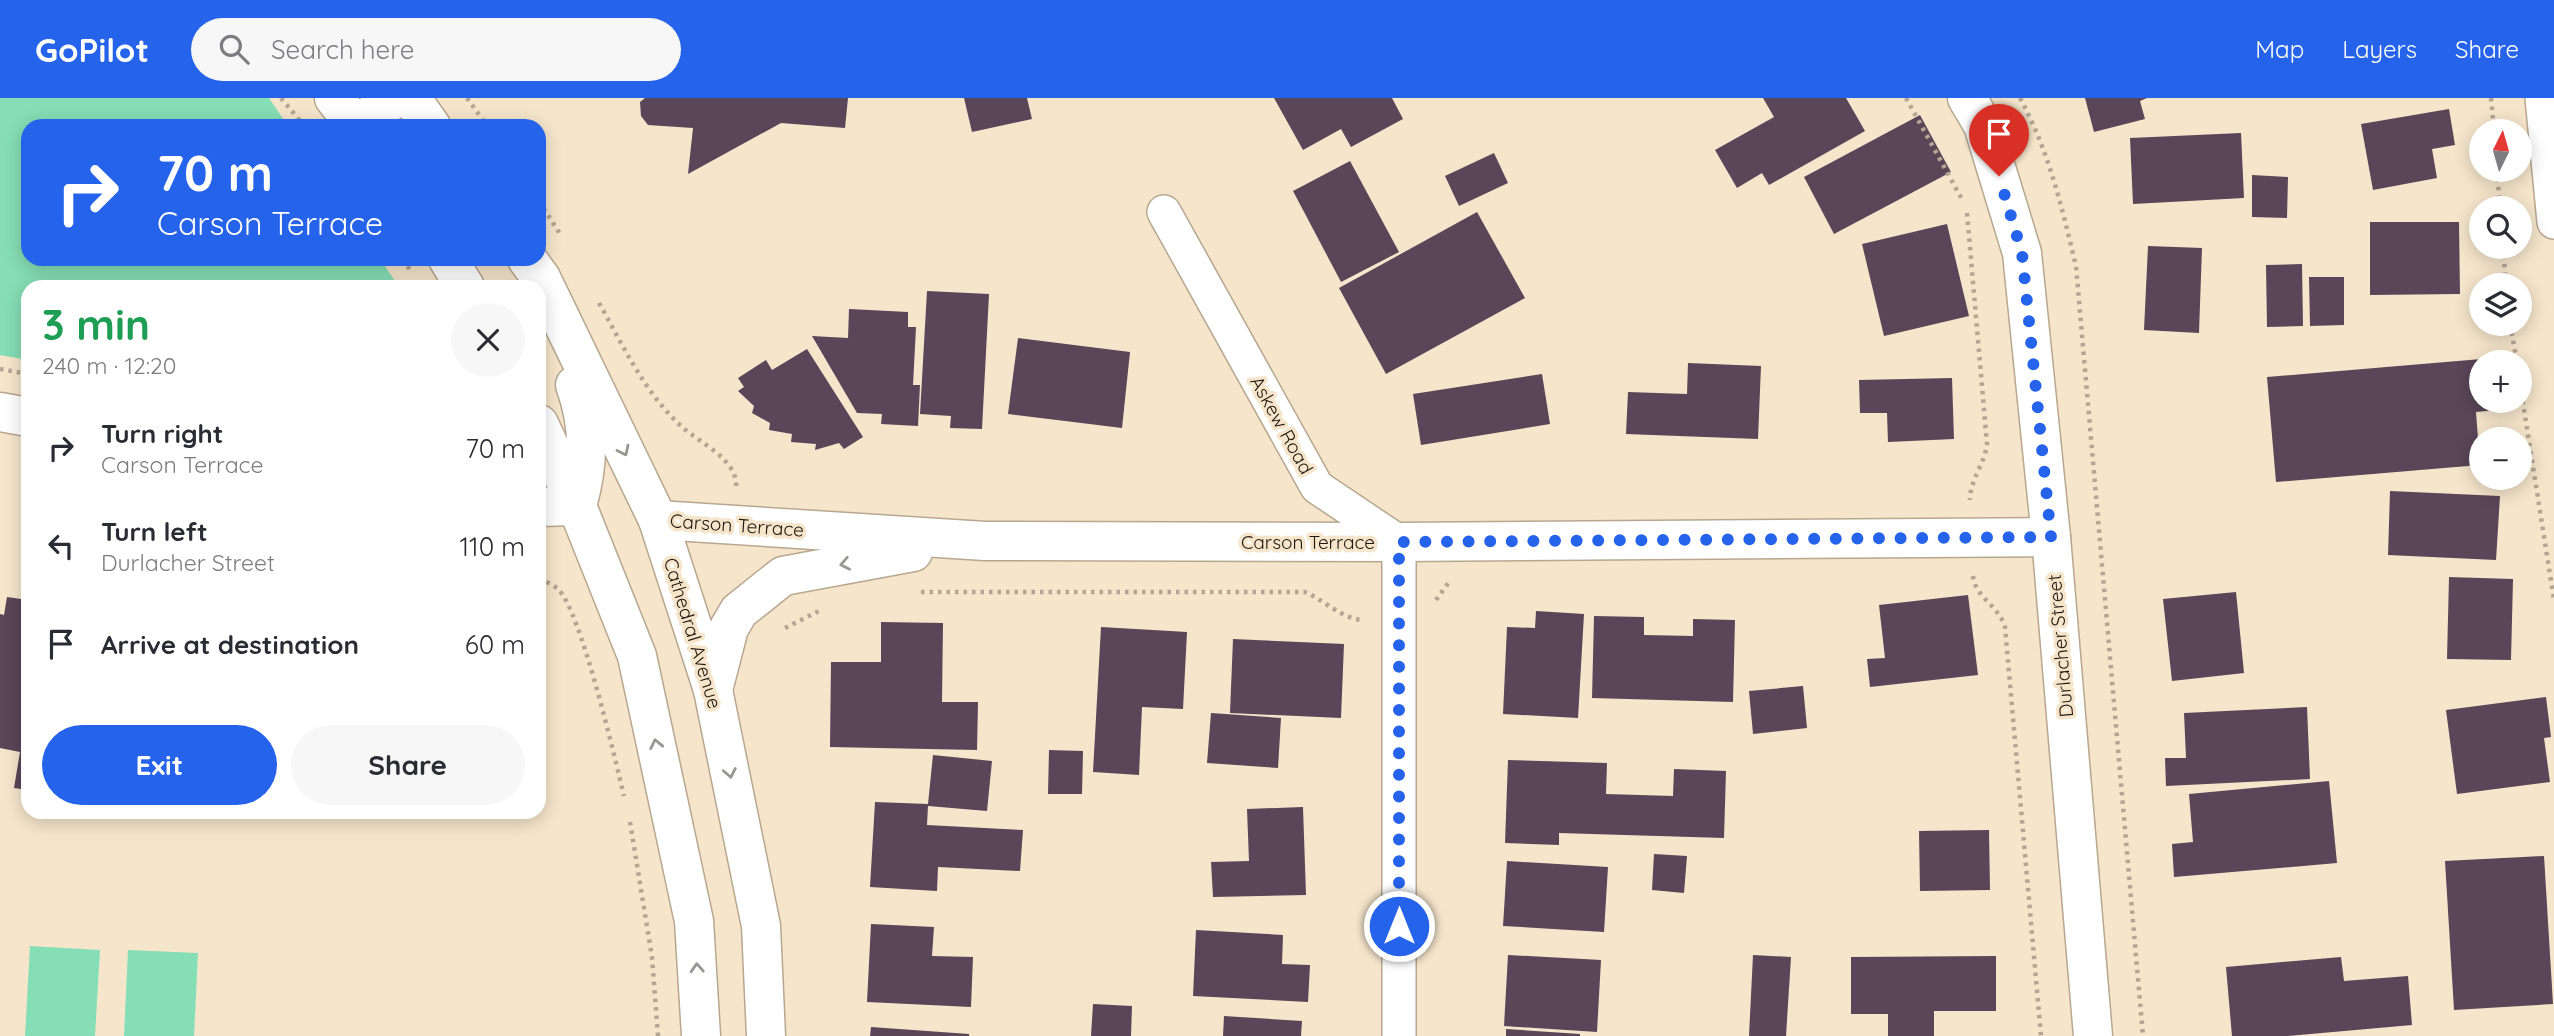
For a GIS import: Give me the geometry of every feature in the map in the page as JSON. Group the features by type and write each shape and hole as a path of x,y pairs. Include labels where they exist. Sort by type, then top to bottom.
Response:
{"main road":[{"path":"348,116 396,98"},
{"path":"411,98 426,119"},
{"name":"Durlacher Street","path":"1967,98 1983,125 2022,253 2051,537 2093,1036"},
{"name":"Cathedral Avenue","path":"546,293 658,520 713,690 761,926 766,1036"},
{"path":"546,303 585,412 585,478 577,506"},
{"path":"0,412 21,415"},
{"path":"546,439 577,506 637,656 694,921 701,1036"},
{"path":"546,507 577,506"},
{"name":"Carson Terrace","path":"658,520 985,541 1399,542 2051,537"},
{"name":"Carson Terrace","path":"713,690 729,628 739,611 783,576 985,541"}],"street":[{"path":"2542,98 2554,222"},
{"name":"Askew Road","path":"1164,212 1317,487 1399,542"},
{"path":"1399,542 1399,1036"}],"path":[{"path":"281,98 298,119"},
{"path":"467,98 482,119"},
{"path":"1906,98 1966,207 1987,444 1985,458 1970,487 1970,501"},
{"path":"2020,98 2036,127 2059,195 2076,266 2143,1036"},
{"path":"2491,98 2493,119"},
{"path":"546,212 564,240"},
{"path":"595,295 646,388 663,410 733,470 737,481 736,494"},
{"path":"0,369 21,373"},
{"path":"2525,413 2554,600"},
{"path":"1972,568 1974,587 2001,613 2005,627 2041,1036"},
{"path":"546,582 559,590 568,607 602,710 625,799"},
{"path":"920,592 1305,592 1322,599 1347,617 1371,621"},
{"path":"778,619 784,628 827,607"},
{"path":"628,812 652,957 658,1036"}],"green space":[{"path":"0,98 269,98 283,119 21,119 21,266 385,266 394,280 21,280 21,359 0,355"},
{"path":"30,946 100,950 95,1036 25,1036"},
{"path":"128,950 198,953 194,1036 124,1036"}],"building":[{"path":"645,98 848,98 845,128 781,123 688,174 693,128 648,125 641,116 640,102"},
{"path":"964,98 1027,98 1032,119 972,132"},
{"path":"1274,98 1392,98 1403,119 1351,147 1341,129 1303,150"},
{"path":"1763,98 1846,98 1865,131 1769,185 1762,173 1737,188 1715,150 1774,117"},
{"path":"2085,98 2147,98 2140,101 2145,119 2094,132"},
{"path":"2449,109 2455,145 2432,149 2437,178 2373,190 2361,124"},
{"path":"1920,115 1951,172 1834,234 1804,177"},
{"path":"2241,133 2244,198 2133,204 2130,138"},
{"path":"1494,153 1508,183 1459,206 1445,176"},
{"path":"1350,161 1399,252 1341,282 1293,191"},
{"path":"2252,175 2288,177 2287,218 2252,217"},
{"path":"1477,212 1525,298 1386,374 1339,288"},
{"path":"2370,222 2459,222 2460,294 2370,295"},
{"path":"1947,224 1969,316 1884,336 1862,244"},
{"path":"2148,246 2202,248 2199,333 2144,330"},
{"path":"2302,264 2303,326 2267,327 2266,265"},
{"path":"2309,277 2344,277 2344,325 2310,326"},
{"path":"927,291 989,294 982,429 950,428 951,416 920,414"},
{"path":"849,309 908,312 908,327 916,327 913,385 920,385 918,426 881,424 882,414 857,413 812,336 848,338"},
{"path":"1018,338 1130,352 1122,428 1008,414"},
{"path":"807,349 863,437 844,449 839,443 815,450 816,444 791,442 792,434 769,430 770,423 752,413 754,406 738,391 744,387 738,378 766,360 772,370"},
{"path":"2469,360 2469,413 2476,413 2477,427 2469,427 2469,466 2276,482 2267,377"},
{"path":"1688,363 1761,366 1758,439 1626,434 1628,392 1687,394"},
{"path":"1542,374 1550,424 1421,445 1413,394"},
{"path":"1952,378 1954,439 1888,442 1887,413 1860,413 1859,380"},
{"path":"2390,491 2500,496 2496,560 2388,555"},
{"path":"2449,577 2513,579 2511,660 2447,659"},
{"path":"2236,592 2244,673 2172,681 2163,599"},
{"path":"1968,595 1978,675 1870,687 1867,659 1885,658 1879,605"},
{"path":"7,597 21,599 21,789 14,788 20,752 0,748 0,614 4,615"},
{"path":"1536,611 1584,614 1578,718 1503,714 1507,627 1535,628"},
{"path":"1594,616 1644,617 1644,635 1693,636 1693,619 1735,620 1733,702 1592,698"},
{"path":"881,622 943,623 942,702 978,702 977,750 830,747 831,662 881,662"},
{"path":"1101,627 1187,632 1183,709 1142,707 1139,775 1093,772"},
{"path":"1233,639 1344,644 1341,718 1230,713"},
{"path":"1803,686 1807,728 1753,734 1749,691"},
{"path":"2546,697 2551,737 2544,738 2550,782 2457,794 2446,710"},
{"path":"2307,707 2310,779 2166,786 2165,758 2186,758 2184,713"},
{"path":"1211,713 1281,718 1278,768 1207,763"},
{"path":"1049,750 1083,751 1082,794 1048,794"},
{"path":"933,755 992,761 987,811 928,806 927,825 1023,830 1020,871 938,867 937,891 870,887 875,802 928,804"},
{"path":"1508,760 1607,763 1606,794 1673,796 1674,769 1726,771 1724,838 1559,833 1559,845 1505,843"},
{"path":"2329,781 2337,863 2174,877 2172,844 2193,842 2189,794"},
{"path":"1303,807 1306,895 1213,897 1211,862 1249,861 1247,809"},
{"path":"1989,830 1990,890 1920,891 1919,831"},
{"path":"1654,854 1687,856 1684,893 1652,890"},
{"path":"2544,856 2553,1004 2454,1010 2445,861"},
{"path":"1507,861 1608,867 1604,932 1503,926"},
{"path":"871,924 934,927 932,956 973,957 971,1007 867,1002"},
{"path":"1196,930 1283,935 1282,964 1310,965 1308,1002 1193,996"},
{"path":"1508,955 1601,960 1597,1032 1504,1026"},
{"path":"1753,955 1791,957 1786,1036 1749,1036"},
{"path":"1996,956 1996,1011 1934,1011 1934,1036 1888,1036 1888,1014 1851,1014 1851,957"},
{"path":"2341,957 2344,981 2408,976 2412,1025 2288,1036 2232,1036 2226,967"},
{"path":"1093,1004 1132,1006 1131,1036 1091,1036"},
{"path":"1224,1016 1302,1021 1301,1036 1223,1036"},
{"path":"871,1027 969,1034 969,1036 870,1036"},
{"path":"1506,1029 1580,1034 1580,1036 1506,1036"}],"route":[{"path":"1399,926 1399,542 2051,537 2022,253 1999,176"}]}
